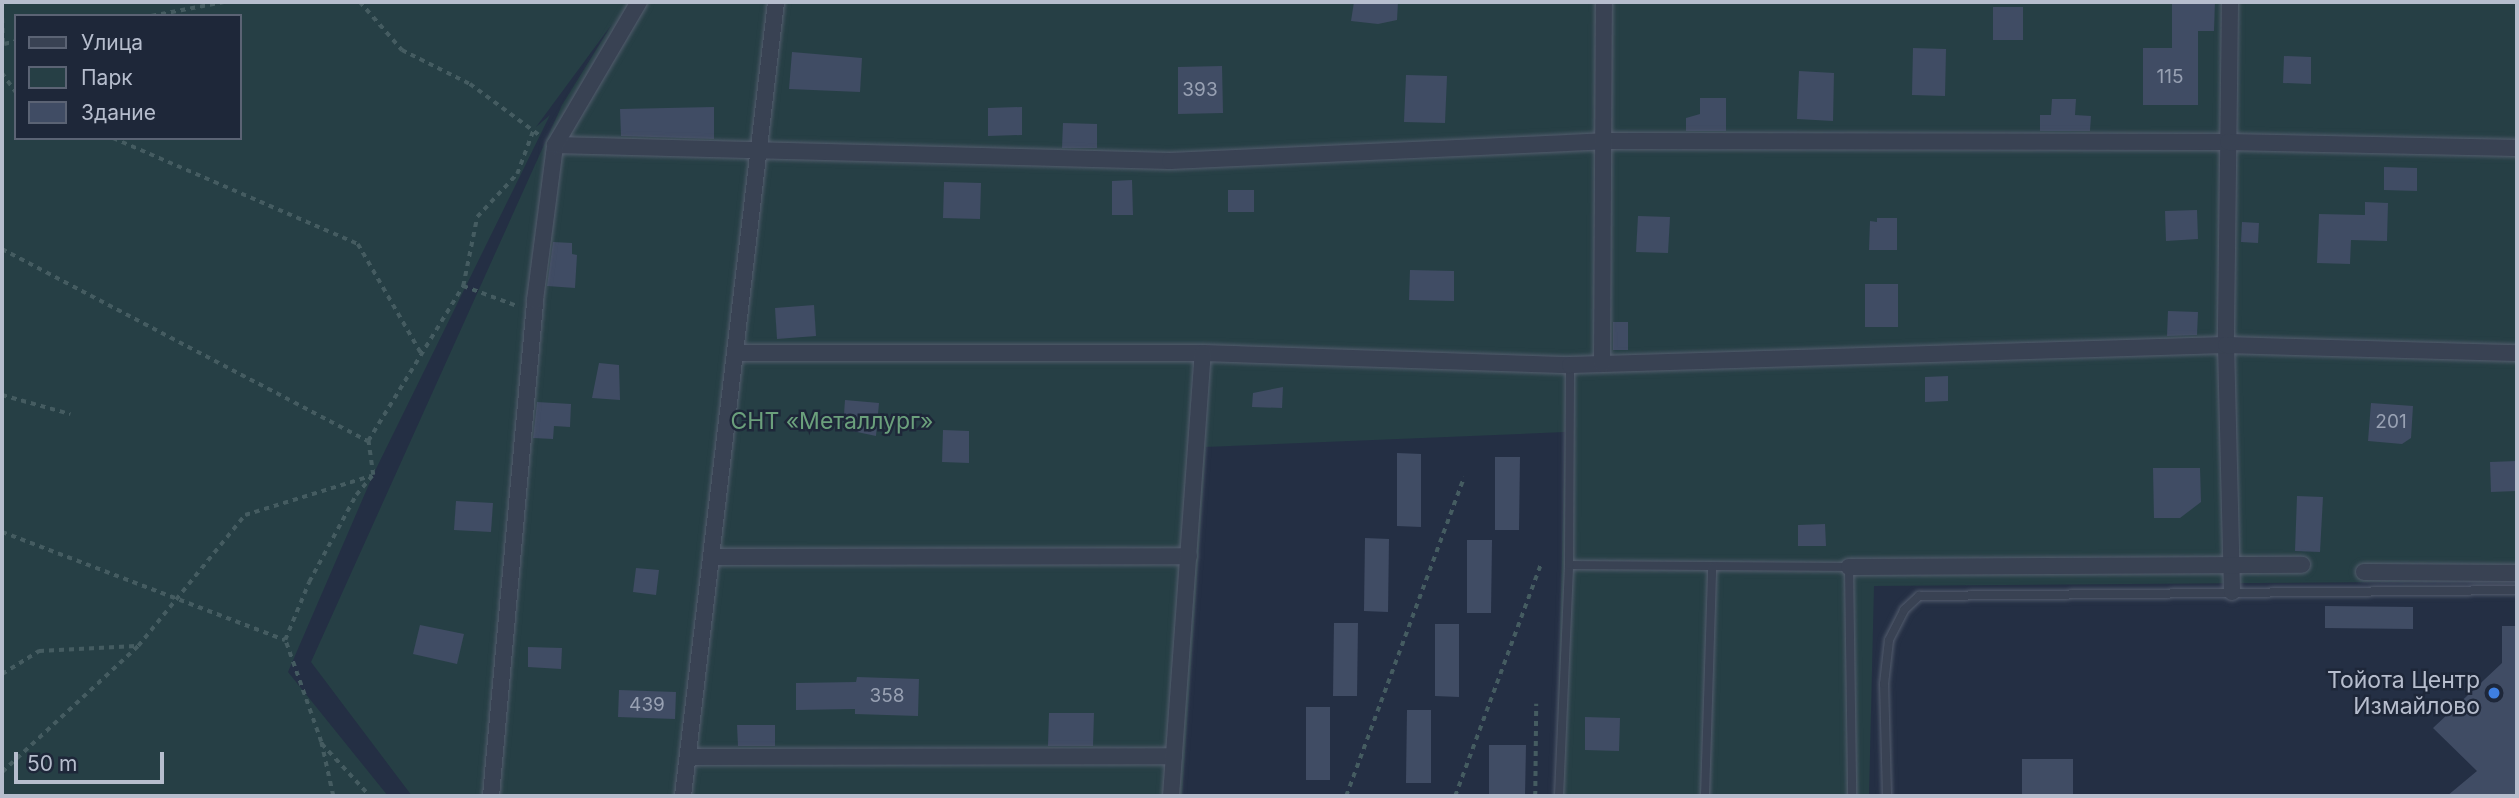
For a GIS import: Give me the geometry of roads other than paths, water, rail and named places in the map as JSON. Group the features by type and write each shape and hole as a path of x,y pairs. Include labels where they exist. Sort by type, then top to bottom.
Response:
{"street":[{"path":"491,796 534,312 555,145 639,2"},
{"path":"683,796 776,2"},
{"path":"1602,364 1604,2"},
{"path":"2230,2 2226,345 2232,592"},
{"path":"555,145 758,147 1170,161 1604,141 2228,142 2517,148"},
{"path":"737,353 1203,353 1570,365 2226,345 2517,353"},
{"path":"1171,796 1203,353"},
{"path":"713,557 1189,556"},
{"path":"1849,567 2302,565"},
{"path":"2364,572 2514,573 2515,590"},
{"path":"688,757 1174,756"}],"lane":[{"path":"1559,796 1569,565 1570,365"},
{"path":"1569,565 1849,567 1852,796"},
{"path":"1705,796 1712,567"},
{"path":"1887,796 1884,684 1889,640 1904,610 1919,596 2515,590"}],"place":[{"name":"Тойота Центр Измайлово","path":"2494,693"}],"park label":[{"name":"СНТ «Металлург»","path":"832,421"}]}
